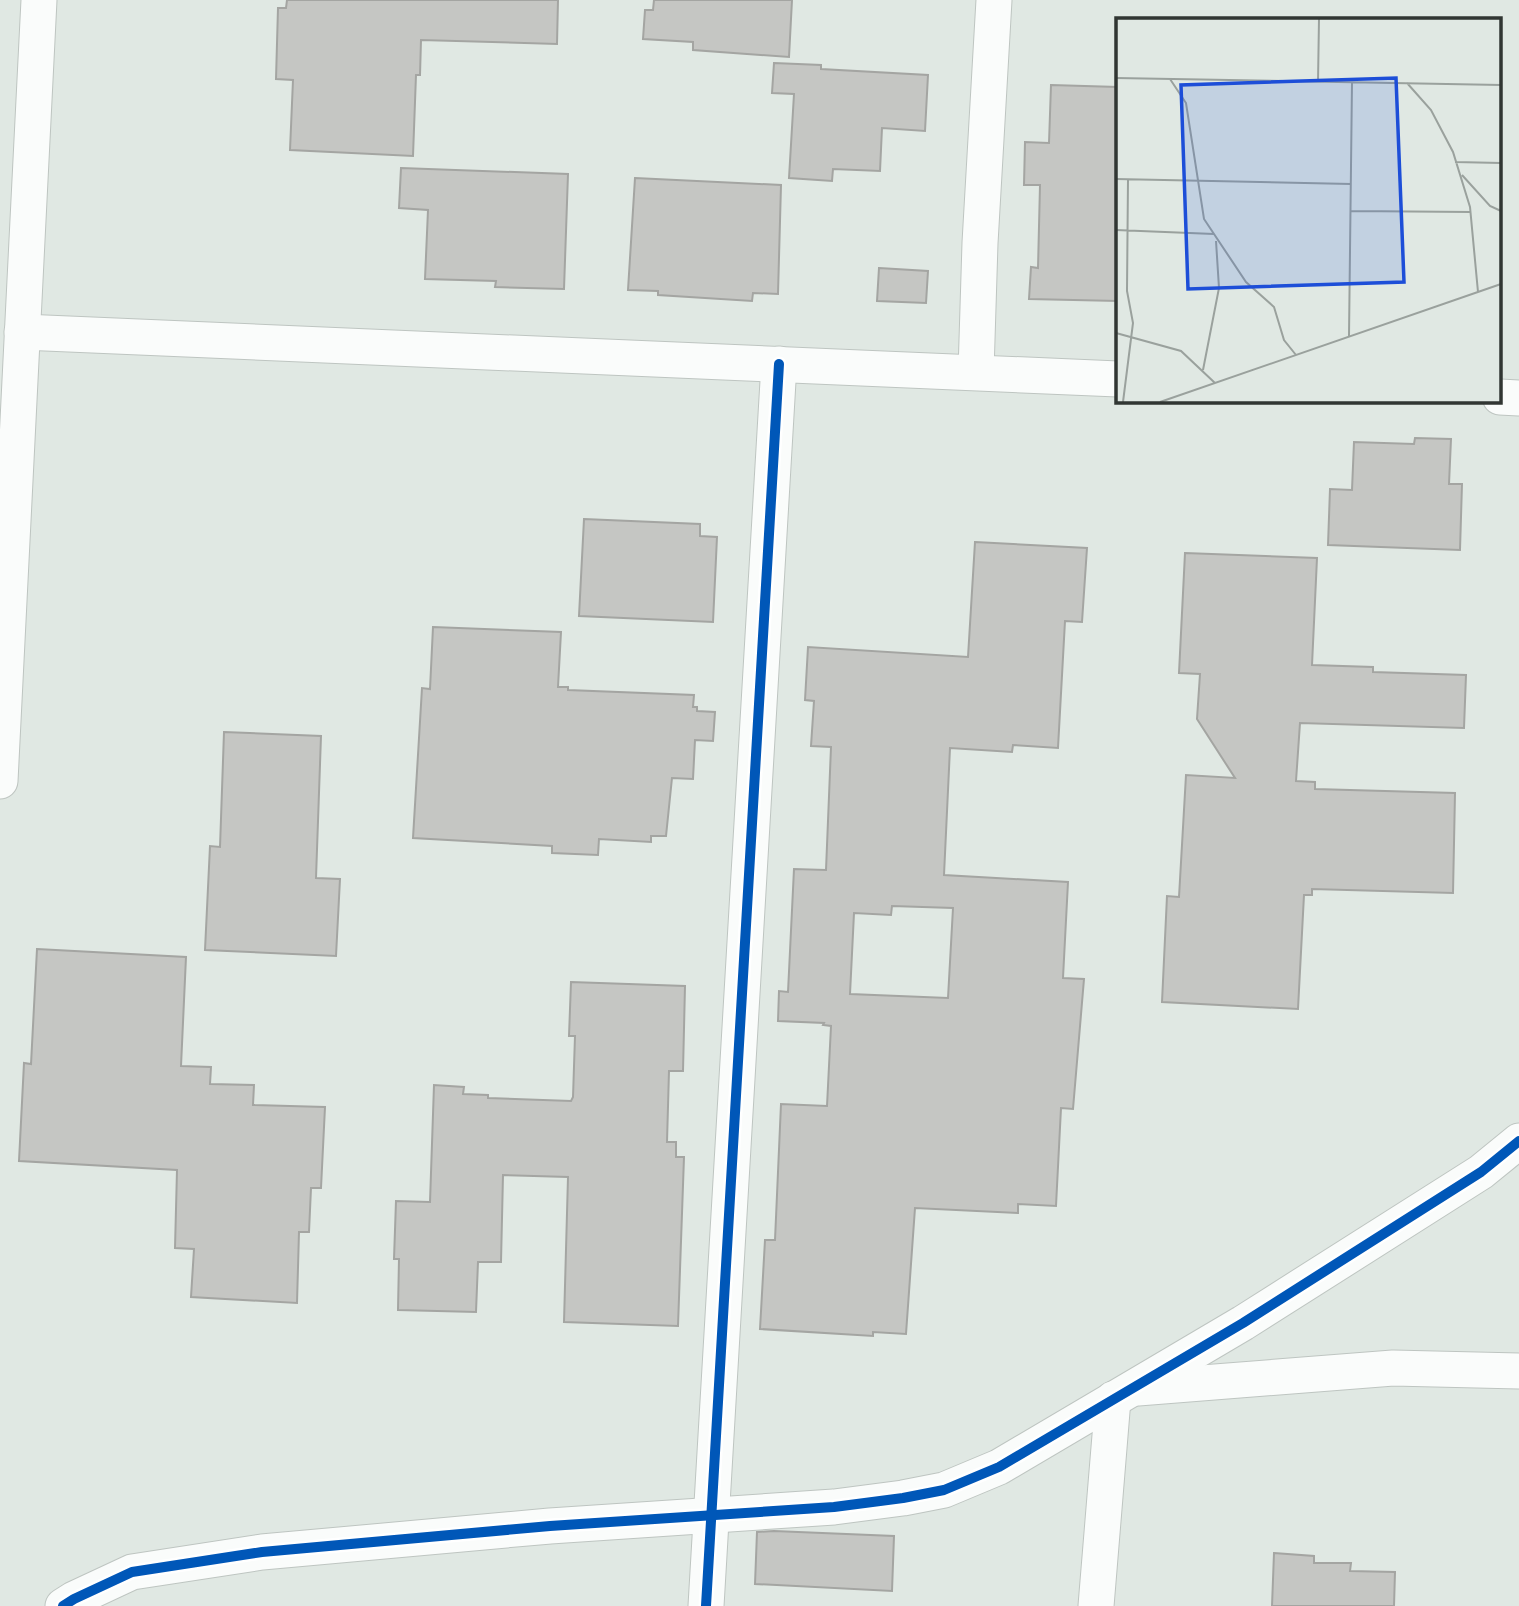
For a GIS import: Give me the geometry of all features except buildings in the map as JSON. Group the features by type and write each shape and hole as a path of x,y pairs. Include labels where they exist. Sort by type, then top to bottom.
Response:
{"street":[{"path":"0,781 5,585 22,332 39,0"},
{"path":"976,372 980,243 994,0"},
{"path":"22,332 1116,379"},
{"path":"706,1606 779,364"},
{"path":"64,1606 132,1572 262,1552 550,1526 834,1507 944,1490 999,1467 1408,1220 1482,1172 1519,1140"},
{"path":"1122,1394 1394,1368 1519,1371"},
{"path":"1096,1606 1122,1394"}],"cycle path":[{"path":"706,1606 779,364"},
{"path":"63,1606 132,1572 262,1552 550,1526 834,1507 944,1490 999,1467 1243,1323 1481,1172 1519,1141"}]}
